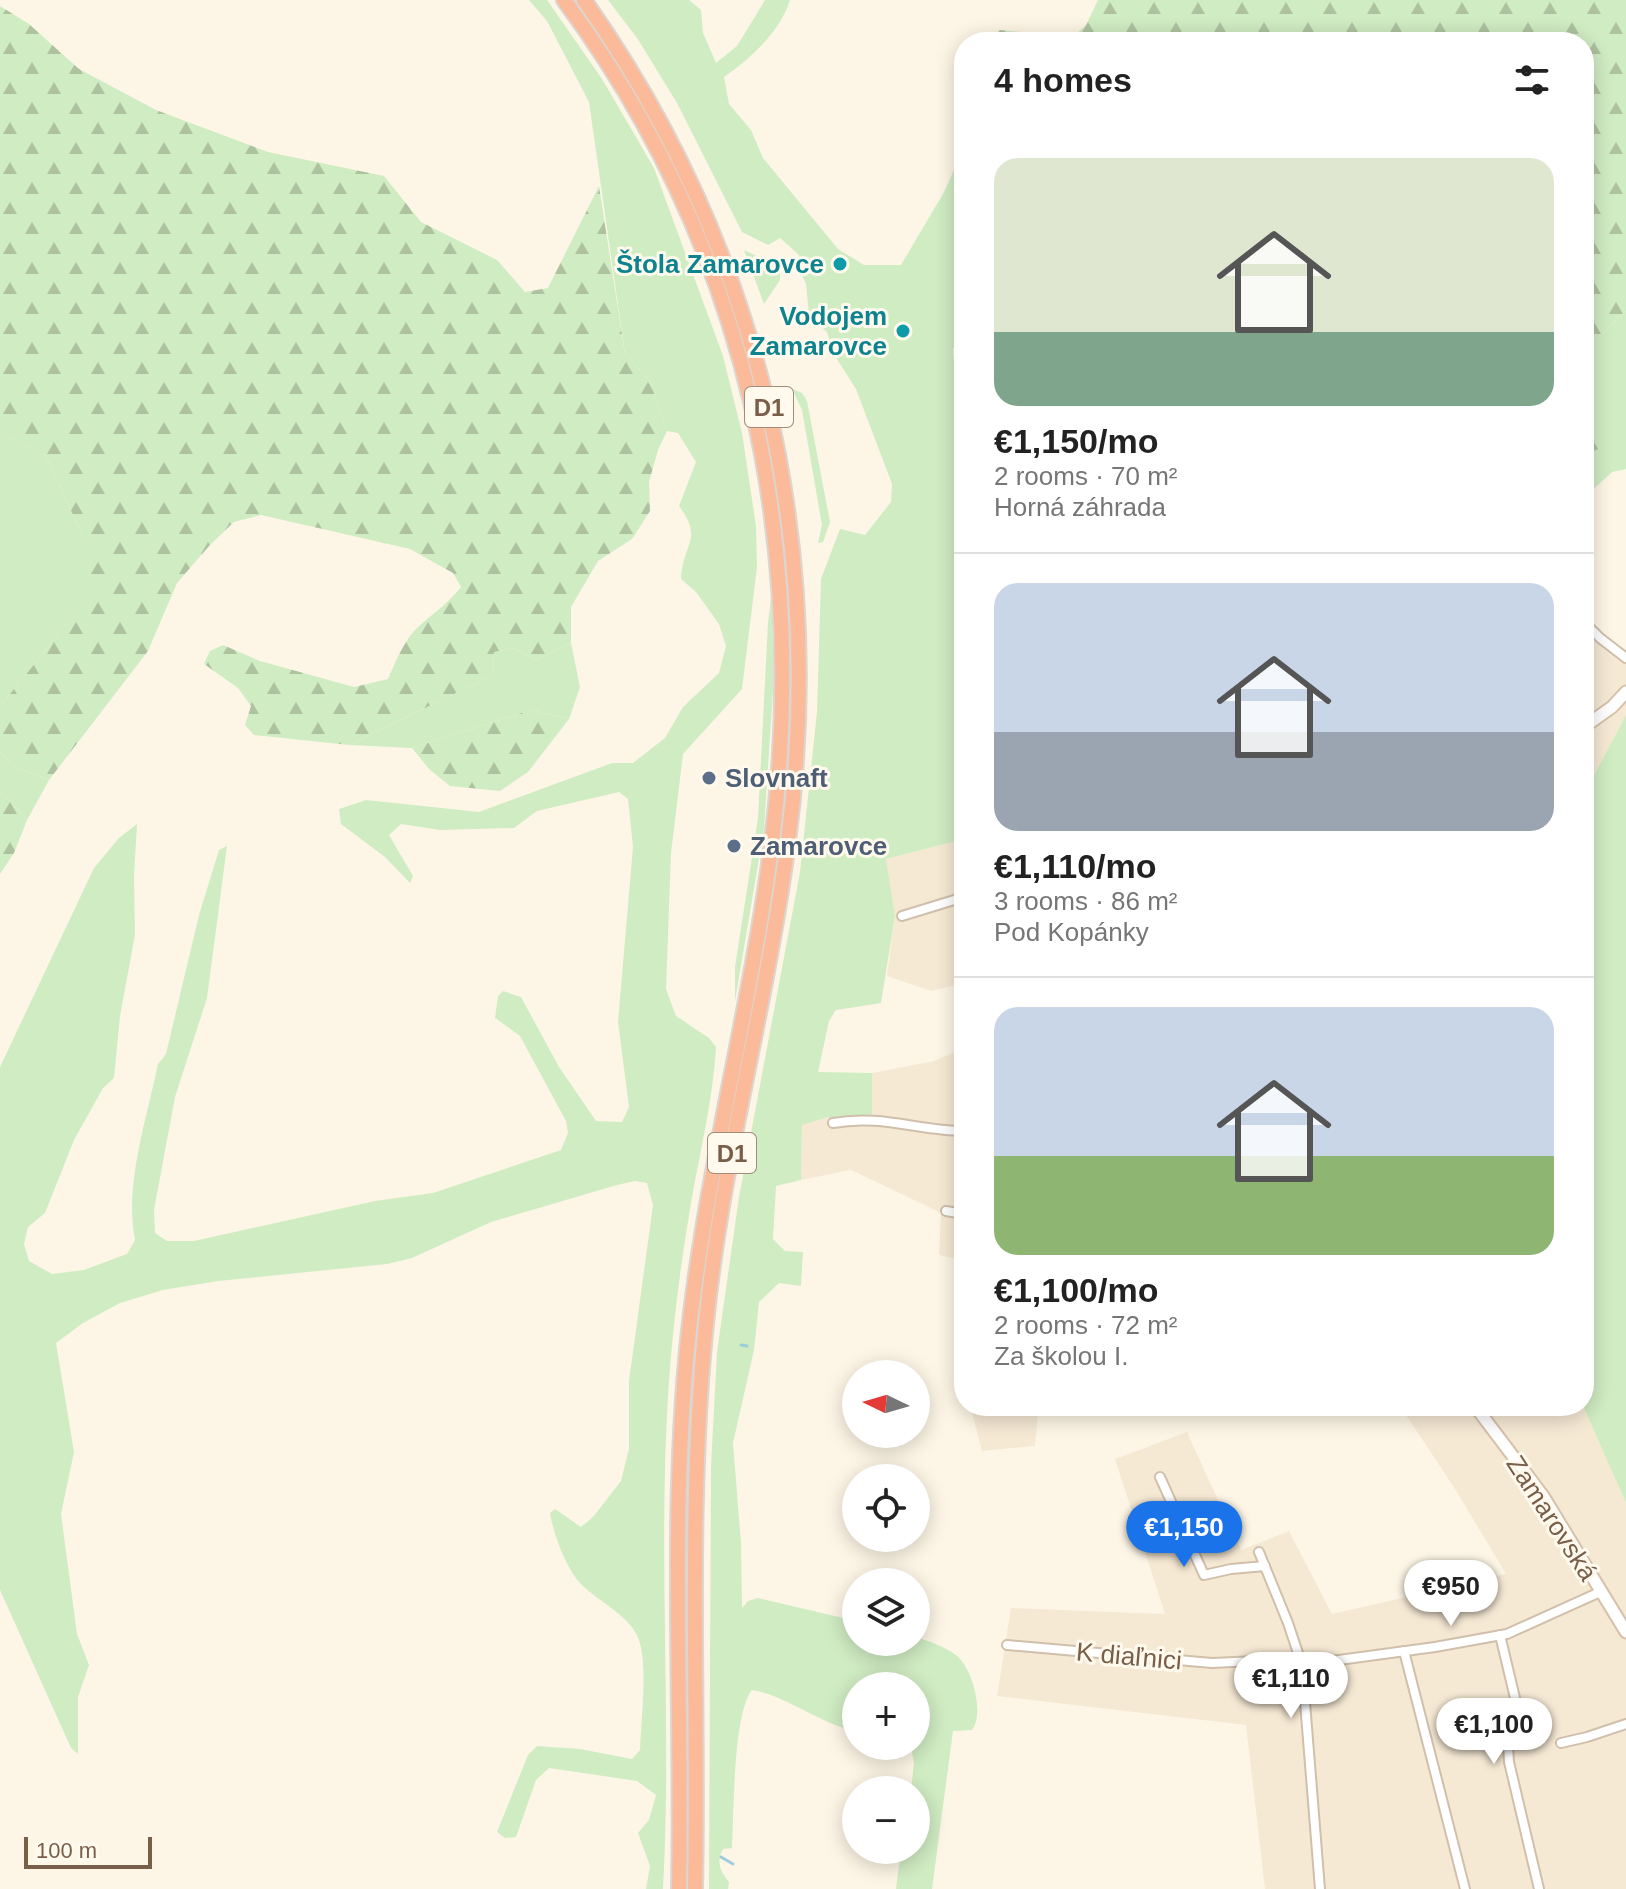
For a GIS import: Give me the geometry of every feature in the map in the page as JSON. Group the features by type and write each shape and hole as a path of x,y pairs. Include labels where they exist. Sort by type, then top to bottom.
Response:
{"highway":[{"name":"D1","path":"564,0 604,57 670,174 723,305 745,373 763,455 778,555 784,648 782,739 771,845 750,980 703,1225 690,1317 680,1513 679,1889"},
{"name":"D1","path":"584,0 642,87 663,127 705,213 736,293 769,405 778,450 787,502 798,611 797,740 787,843 765,982 719,1226 706,1320 695,1501 695,1889"}],"main road":[{"path":"1594,719 1626,692"},
{"name":"Zamarovská","path":"1484,1416 1543,1496 1626,1632"}],"street":[{"path":"1594,632 1626,658"},
{"path":"902,916 954,900"},
{"path":"833,1123 877,1120 954,1131"},
{"path":"946,1211 954,1212"},
{"path":"1160,1477 1204,1575 1265,1566"},
{"path":"1259,1552 1300,1662 1320,1889"},
{"name":"K diaľnici","path":"1007,1645 1212,1663 1300,1662 1404,1651 1500,1635 1600,1592"},
{"path":"1500,1635 1515,1698 1507,1728 1509,1762 1539,1889"},
{"path":"1404,1651 1465,1889"},
{"path":"1561,1743 1626,1724"}],"shaded area":[{"path":"1594,625 1626,662 1626,715 1594,775"},
{"path":"954,842 954,985 931,991 887,976 895,916 886,859"},
{"path":"954,1052 954,1259 939,1255 941,1213 851,1170 801,1180 802,1124 828,1117 872,1117 872,1073 934,1061"},
{"path":"973,1416 1038,1416 1035,1446 982,1451"},
{"path":"1407,1416 1587,1416 1626,1503 1626,1889 1265,1889 1246,1725 997,1696 1011,1608 1165,1614 1115,1459 1187,1432 1241,1550 1289,1531 1332,1614 1506,1574"}],"green space":[{"path":"529,0 547,0 602,79 654,168 723,356 742,433 756,526 757,567 742,689 683,754 671,853 666,989 676,1016 709,1038 716,1047 680,1275 668,1396 664,1520 666,1766 663,1889 646,1889 650,1866 638,1833 649,1820 656,1795 637,1781 549,1768 536,1780 516,1837 505,1838 497,1832 528,1755 537,1746 580,1749 632,1759 640,1750 644,1679 639,1640 622,1617 576,1579 554,1531 550,1513 555,1509 581,1527 593,1517 621,1481 629,1449 629,1381 653,1205 647,1183 635,1181 617,1185 491,1222 412,1258 387,1264 218,1281 163,1290 120,1303 83,1323 56,1343 74,1452 61,1514 77,1634 89,1665 78,1697 78,1754 71,1748 0,1590 0,1067 94,868 119,838 137,824 135,935 120,1016 114,1078 103,1088 74,1140 45,1213 28,1227 24,1244 29,1261 52,1274 84,1270 127,1254 135,1240 132,1197 135,1174 158,1064 166,1054 199,915 219,850 227,846 207,998 175,1097 154,1210 155,1233 167,1241 194,1241 375,1201 433,1193 561,1150 568,1133 566,1121 520,1036 495,1018 498,996 503,991 521,997 559,1067 596,1121 622,1122 629,1107 618,1022 633,847 628,799 619,792 537,811 514,828 440,830 401,824 389,835 413,876 410,883 385,857 341,824 339,809 366,800 479,812 612,763 633,763 665,738 683,707 719,673 726,646 719,624 696,592 681,579 691,534 679,506 696,462 678,433 667,431 650,381 625,354 589,102 547,21"},
{"path":"608,0 689,0 701,10 703,33 716,63 737,46 765,0 790,0 779,23 763,43 724,77 729,104 751,130 763,158 838,249 864,265 901,265 954,170 954,842 886,859 895,916 881,1003 836,1010 829,1021 818,1072 872,1073 872,1118 828,1117 802,1125 801,1180 776,1186 773,1239 785,1251 803,1252 801,1286 779,1283 759,1302 754,1350 733,1443 741,1543 742,1608 748,1601 758,1598 842,1618 842,1656 930,1656 930,1642 956,1655 972,1680 977,1702 976,1722 972,1730 953,1731 932,1889 896,1889 899,1864 930,1864 930,1776 913,1776 913,1760 930,1760 930,1672 842,1672 842,1727 778,1698 752,1690 741,1719 738,1741 732,1848 723,1849 719,1862 729,1882 728,1889 709,1889 711,1466 717,1352 739,1197 800,872 817,712 821,579 840,529 865,535 891,502 892,484 856,389 833,353 827,332 809,315 806,284 797,264 799,255 780,238 768,245 742,232 677,103 637,38"},
{"path":"1098,0 1626,0 1626,311 1594,341 1594,32 1078,32 1086,25"},
{"path":"0,6 29,24 79,69 156,110 268,152 384,176 421,222 497,260 525,292 548,288 599,186 625,354 650,381 667,431 649,482 650,511 632,539 598,561 571,607 571,643 536,660 514,648 494,652 493,675 349,745 254,735 245,725 251,706 238,688 204,664 210,651 223,645 260,661 354,687 388,679 412,633 461,587 453,573 410,549 261,515 234,522 177,583 148,651 49,780 16,767 0,752 0,706 59,634 84,594 84,539 46,456 0,433"},
{"path":"744,250 771,263 780,272 780,280 764,304"},
{"path":"1626,311 1626,469 1612,472 1594,489 1594,451 1611,442 1594,421 1594,341"},
{"path":"792,389 802,393 807,401 830,522 823,542 818,543 822,525 802,410"},
{"path":"1594,421 1612,442 1594,451"},
{"path":"0,433 46,456 84,539 84,595 59,634 0,706"},
{"path":"771,598 774,675 764,829 735,1001 735,967 758,818"},
{"path":"571,643 580,687 569,719 531,710 412,748 349,745 493,675 494,652 514,648 536,660"},
{"path":"531,710 569,719 528,772 500,791 450,786 429,769 412,748"},
{"path":"1626,715 1626,1503 1587,1416 1594,1416 1594,775"},
{"path":"0,752 16,767 49,780 27,820 0,790"},
{"path":"0,790 27,820 14,853 0,874"}],"waterway":[{"path":"741,1345 747,1346"},
{"path":"721,1857 733,1864"}],"place":[{"name":"Štola Zamarovce","path":"840,264"},
{"name":"Vodojem Zamarovce","path":"903,331"},
{"name":"Slovnaft","path":"709,778"},
{"name":"Zamarovce","path":"734,846"}]}
